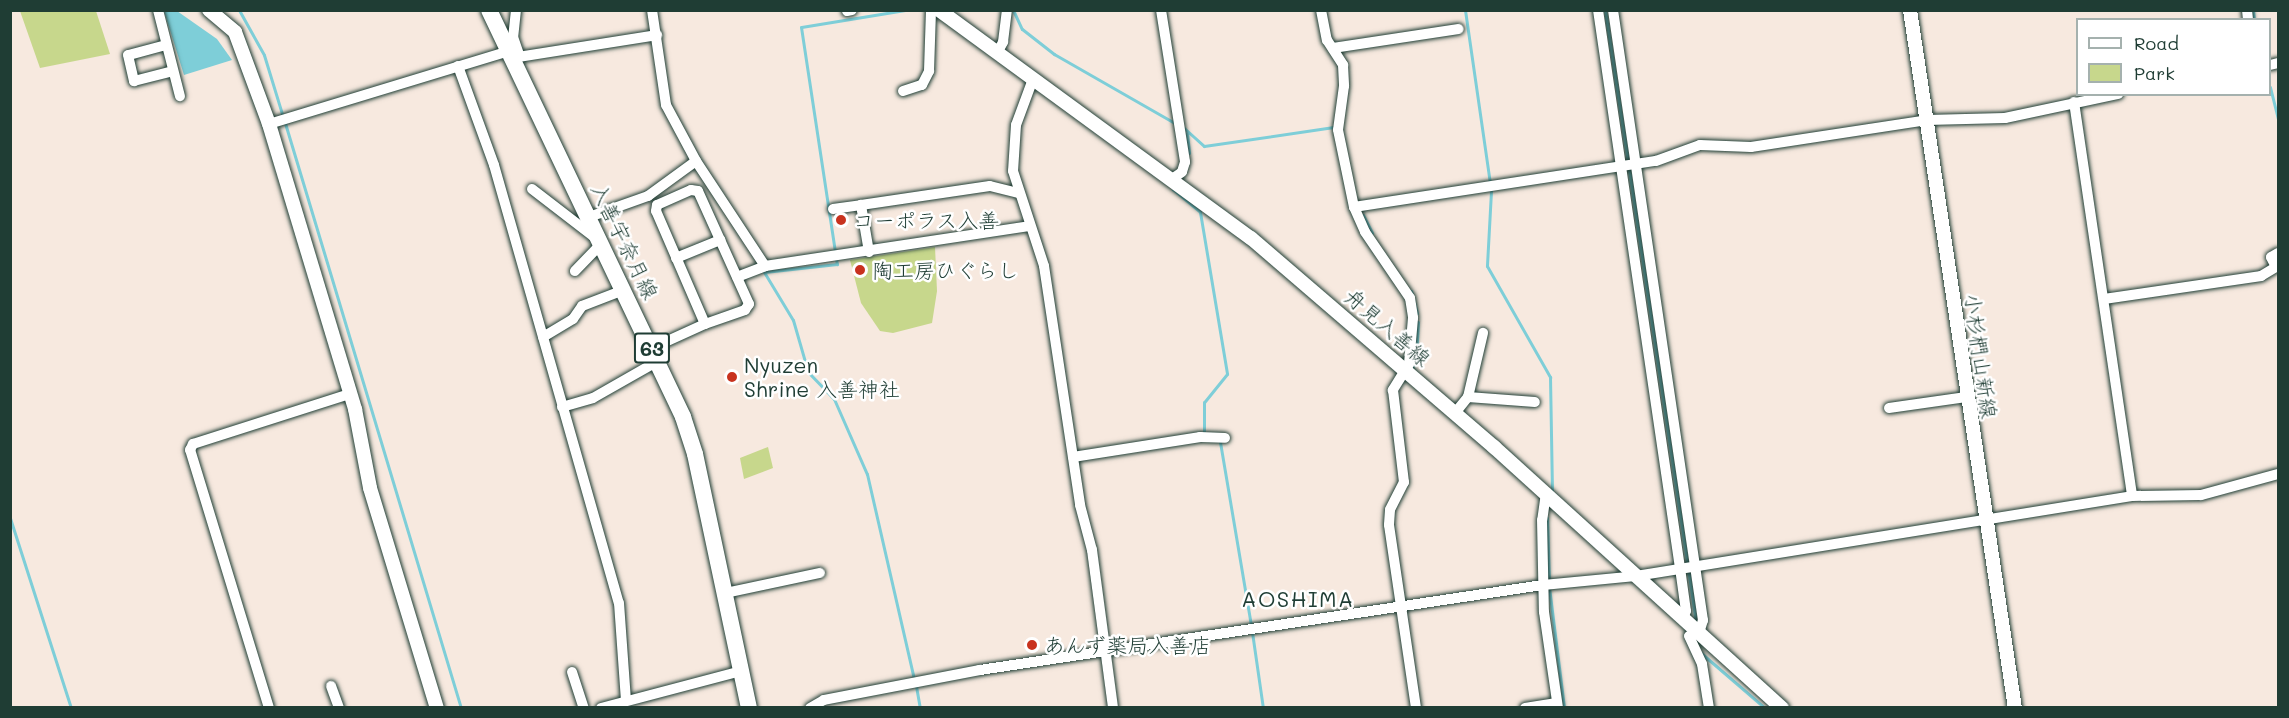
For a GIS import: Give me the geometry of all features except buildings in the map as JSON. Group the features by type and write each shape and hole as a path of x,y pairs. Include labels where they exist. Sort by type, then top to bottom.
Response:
{"main road":[{"path":"209,10 236,32 268,124 350,394 370,488 437,708"},
{"name":"入善宇奈月線","path":"489,10 513,55 655,354 695,454 749,708"},
{"name":"舟見入善線","path":"939,10 1251,238 1546,493 1782,708"},
{"name":"小杉椚山新線","path":"1910,10 1983,518 2015,708"}],"street":[{"path":"158,10 180,96"},
{"path":"513,55 516,10"},
{"path":"652,10 667,111 696,161 765,266"},
{"path":"903,90 922,85 929,71 932,10"},
{"path":"996,53 1003,42 1007,10"},
{"path":"1161,10 1185,162 1182,172 1172,179"},
{"path":"1321,10 1327,40 1343,64 1344,86 1338,130 1354,207 1365,232 1410,298 1413,351 1393,390 1404,482 1390,510 1389,525 1416,708"},
{"path":"1598,10 1688,567 1703,620 1699,633 1689,636 1702,664 1708,708"},
{"path":"1613,10 1636,165 1688,567 1686,611 1683,619"},
{"path":"1333,48 1459,29"},
{"path":"268,124 458,66 513,55 657,35"},
{"path":"166,45 128,55 134,81 173,71"},
{"path":"458,66 494,165 619,603 626,700"},
{"path":"1033,79 1014,142 1013,171 1018,194 1043,261 1073,457 1092,550 1113,708"},
{"path":"1354,207 1656,162 1700,145 1751,147 1927,120 2005,118 2107,96"},
{"path":"2074,102 2132,496"},
{"path":"589,217 648,196 696,161"},
{"path":"833,209 990,186 1018,194"},
{"path":"532,189 602,243 575,271"},
{"path":"562,407 593,398 655,354 705,324 745,310 749,304 699,191 691,190 657,205 656,211 705,324"},
{"path":"861,205 869,252"},
{"path":"737,277 765,266 1029,226"},
{"path":"676,258 720,240"},
{"path":"2104,300 2261,276 2276,267 2271,257 2278,253"},
{"path":"543,337 573,319 582,306 624,290"},
{"path":"1455,413 1468,397 1483,333"},
{"path":"269,708 190,450 193,444 350,394"},
{"path":"1468,397 1535,402"},
{"path":"1889,408 1966,397"},
{"path":"1073,457 1200,437 1225,438"},
{"path":"810,708 824,700 923,680 1105,651 1543,585 1636,576 1983,518 2132,496 2200,495 2278,477"},
{"path":"1525,708 1558,705 1543,585 1542,520 1546,493"},
{"path":"725,593 820,573"},
{"path":"601,708 741,671"},
{"path":"572,672 584,708"},
{"path":"331,686 339,708"}],"green space":[{"path":"20,11 96,11 110,54 40,68"},
{"path":"935,247 937,291 932,323 893,333 880,331 861,303 850,260"},
{"path":"768,447 773,468 744,479 740,458"}],"water":[{"path":"164,11 177,11 217,39 232,60 184,75"}],"waterway":[{"path":"239,10 264,55 283,117"},
{"path":"905,10 801,27 837,264 764,272 793,320 808,372 834,399 867,474 914,679"},
{"path":"1013,10 1022,29 1054,54 1176,124"},
{"path":"1465,10 1491,191 1487,266 1550,377 1552,495"},
{"path":"1605,10 1628,162"},
{"path":"2253,10 2254,18"},
{"path":"2271,91 2278,120"},
{"path":"285,123 461,708"},
{"path":"1184,128 1204,146 1334,127"},
{"path":"1187,133 1189,153"},
{"path":"1629,169 1696,621"},
{"path":"1175,186 1173,189 1200,212 1227,374 1204,402 1204,434"},
{"path":"1363,215 1372,233"},
{"path":"1411,291 1417,313"},
{"path":"1411,371 1416,360 1418,322"},
{"path":"1220,442 1251,626"},
{"path":"10,518 71,708"},
{"path":"1547,518 1549,581"},
{"path":"1549,587 1564,708"},
{"path":"1252,632 1263,708"},
{"path":"1701,653 1765,708"},
{"path":"916,686 920,708"}],"place":[{"name":"コーポラス入善","path":"841,220"},
{"name":"陶工房ひぐらし","path":"860,270"},
{"name":"Nyuzen Shrine 入善神社","path":"732,377"},
{"name":"あんず薬局入善店","path":"1032,645"}],"district":[{"name":"AOSHIMA","path":"1298,599"}]}
